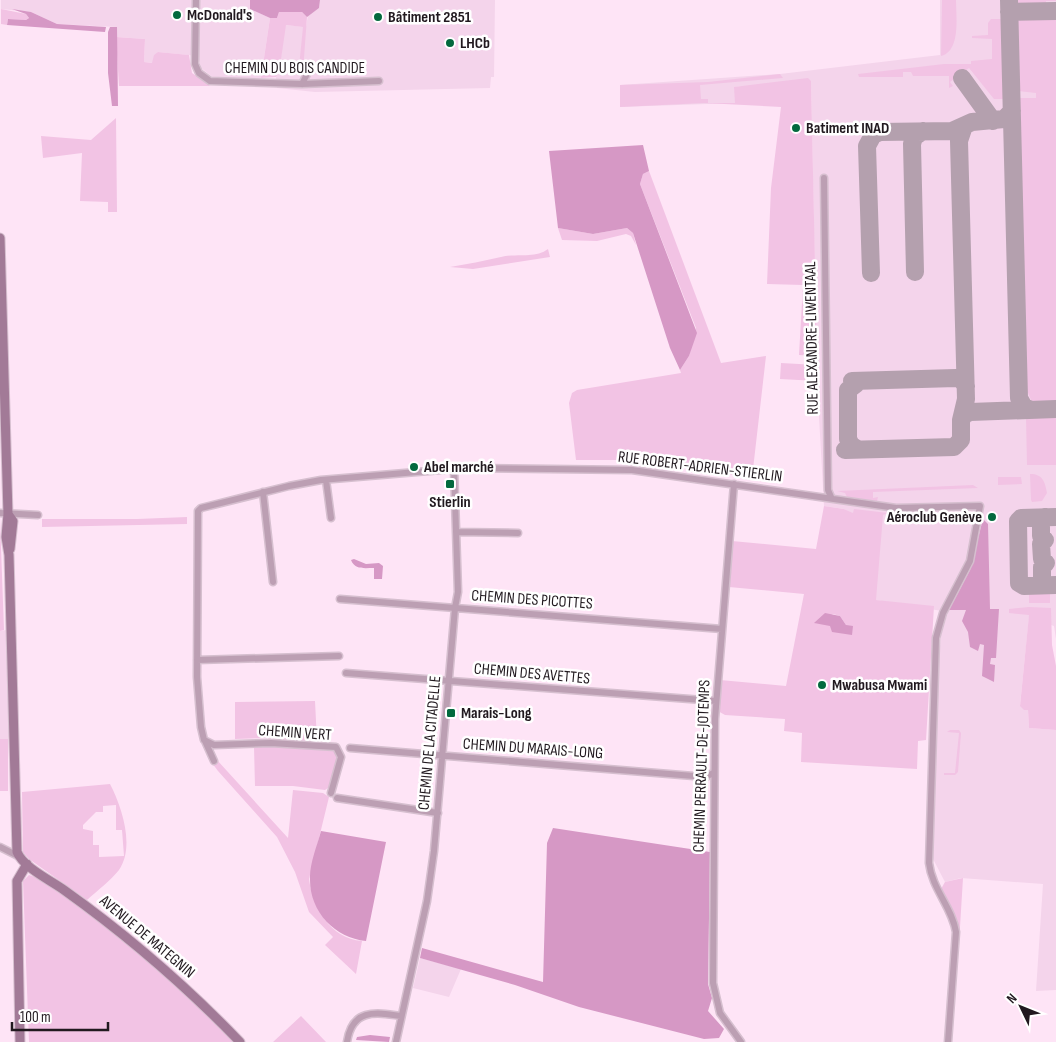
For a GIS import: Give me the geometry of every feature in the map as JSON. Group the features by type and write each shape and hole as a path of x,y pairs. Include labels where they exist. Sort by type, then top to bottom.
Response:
{"main road":[{"path":"0,238 4,514 13,521 9,555 16,840 18,856"},
{"name":"AVENUE DE MATEGNIN","path":"18,856 155,961 240,1042"},
{"path":"20,1042 17,888 18,876 27,864"}],"street":[{"name":"CHEMIN DU BOIS CANDIDE","path":"196,0 194,58 197,69 203,77 216,82 302,84 379,80"},
{"path":"302,84 308,72"},
{"name":"RUE ALEXANDRE-LIWENTAAL","path":"824,178 828,485 831,497"},
{"name":"RUE ROBERT-ADRIEN-STIERLIN","path":"197,660 198,511 201,508 263,492 326,480 454,468 632,470 903,508 980,506 970,561 940,619 934,661 929,863 935,888 952,918 956,932 948,1042"},
{"name":"CHEMIN DE LA CITADELLE","path":"396,1042 431,878 438,813 455,608 458,592 454,468"},
{"path":"326,480 331,518"},
{"name":"CHEMIN PERRAULT-DE-JOTEMPS","path":"734,484 716,701 713,773 713,984 720,1014 740,1042"},
{"path":"263,492 273,582"},
{"path":"4,514 38,515"},
{"path":"456,532 518,534"},
{"name":"CHEMIN DES PICOTTES","path":"340,599 722,629"},
{"path":"214,761 201,727 197,660 339,656"},
{"name":"CHEMIN DES AVETTES","path":"346,673 716,701"},
{"name":"CHEMIN VERT","path":"205,741 214,744 271,743 336,747 341,757 331,793"},
{"name":"CHEMIN DU MARAIS-LONG","path":"350,748 442,757 558,764 706,777 713,773"},
{"path":"336,798 438,813"},
{"path":"0,847 18,856"},
{"path":"347,1042 350,1027 361,1016 377,1014 401,1016"}],"shaded area":[{"path":"1,0 250,0 250,9 270,18 261,78 214,78 201,68 198,56 158,52 153,63 144,62 145,39 116,37 116,27 57,24 31,12 1,9"},
{"path":"250,0 320,0 319,8 307,17 302,12 279,12 277,18 270,18 250,9"},
{"path":"320,0 495,0 494,77 491,77 490,88 315,92 277,88 276,77 279,72 285,25 306,27 308,15 319,8"},
{"path":"940,0 1056,0 1056,639 1054,626 1029,617 1020,705 1028,710 1029,728 1056,730 1056,990 1036,991 1043,884 961,878 945,882 932,857 937,682 941,635 948,612 876,600 856,515 844,509 824,506 817,381 811,81 735,87 735,103 620,107 620,85 780,74 940,55"},
{"path":"942,0 956,0 957,23 955,40 952,47 941,56"},
{"path":"1015,0 1056,1 1046,1 1046,5 1015,6"},
{"path":"1,9 26,14 29,18 26,20 8,19 7,25 1,24"},
{"path":"12,9 31,12 57,24 106,27 105,32 7,25 8,19 26,20 29,18 26,14"},
{"path":"279,12 302,12 307,17 303,71 296,70 296,67 299,67 303,27 286,25 279,73 276,77 261,78 270,18 277,18"},
{"path":"1046,16 1047,20 1056,20 1056,403 1032,402 1028,393 1025,393 1018,98 1036,98 1036,93 1018,91 1016,17"},
{"path":"991,19 1002,19 1004,22 1006,99 994,99 969,68 950,82 953,86 949,88 949,76 913,76 911,72 903,72 903,77 859,77 858,74 944,64 971,64 971,61 992,59 992,39 972,38 972,36 988,35 988,23"},
{"path":"110,27 117,27 118,106 112,106 108,73 108,32"},
{"path":"116,37 145,39 144,62 152,63 154,55 158,52 189,55 192,73 210,86 119,86"},
{"path":"780,74 783,78 700,85 701,99 708,99 708,103 735,103 734,87 808,78 811,81 817,356 799,355 803,285 767,284 771,188 781,107 704,103 620,107 620,85 708,82"},
{"path":"116,118 117,212 108,212 108,202 80,201 82,153 43,158 41,136 91,140"},
{"path":"643,145 649,171 643,174 640,184 697,333 689,356 680,370 670,348 633,233 627,228 593,234 558,228 549,151"},
{"path":"649,171 721,363 766,356 752,478 664,463 659,468 641,466 638,460 576,460 569,403 572,393 577,390 681,373 680,370 689,356 696,328 640,184 643,174"},
{"path":"558,228 593,234 627,228 633,233 636,245 631,236 626,234 597,241 562,240"},
{"path":"548,249 550,257 473,269 450,267 507,256 537,254"},
{"path":"781,363 817,365 817,381 780,379"},
{"path":"1056,416 1056,465 1027,465 1026,417"},
{"path":"1030,474 1038,475 1044,482 1047,493 1042,501 1032,502 1031,500"},
{"path":"998,477 1021,477 1022,484 998,485"},
{"path":"973,485 978,488 873,492 873,498 878,497 877,501 847,497 845,493 837,491"},
{"path":"824,506 844,509 853,513 854,509 888,513 883,515 876,600 934,606 926,740 918,741 917,769 801,762 802,733 784,731 785,719 725,715 718,711 720,680 786,686 804,594 729,587 732,541 816,549","holes":["833,614 840,616 846,625 815,623"]},
{"path":"187,517 187,524 42,527 42,519"},
{"path":"983,519 988,524 990,609 999,609 996,658 991,658 990,664 995,665 994,682 982,676 984,645 980,644 978,651 970,647 968,632 962,621 966,610 949,610 970,570"},
{"path":"0,521 4,630 0,631"},
{"path":"354,559 366,564 379,563 383,566 382,579 374,579 374,568 360,568 351,560"},
{"path":"1029,591 1050,591 1050,603 1029,603"},
{"path":"1029,607 1051,608 1052,645 1056,666 1056,730 1029,728 1028,710 1024,710 1020,706 1029,615 1009,613 1009,609"},
{"path":"825,613 840,616 846,625 853,626 852,635 832,632 830,626 814,623"},
{"path":"7,630 10,731 8,739 0,739 0,631"},
{"path":"315,701 317,741 265,738 235,739 235,702"},
{"path":"959,730 961,733 958,772 955,775 944,775 944,773 955,773 959,733 947,732"},
{"path":"0,739 8,739 8,791 0,791"},
{"path":"272,746 335,751 339,756 331,786 325,790 293,786 255,786 254,747"},
{"path":"217,760 288,838 293,790 323,793 329,797 309,879 314,900 325,920 341,934 351,939 362,941 356,974 325,945 333,937 309,912 295,872 277,837 218,771 212,763"},
{"path":"110,784 119,804 125,827 126,850 124,861 108,882 87,900 29,859 23,852 22,792","holes":["116,805 116,830 122,830 124,856 99,857 99,845 93,845 93,831 83,829 83,825 96,812 103,812 103,806"]},
{"path":"553,828 710,852 708,984 712,998 708,1011 724,1029 719,1038 704,1039 579,1007 515,985 420,958 422,948 543,982 547,843"},
{"path":"321,831 386,842 366,941 344,935 335,929 326,921 314,903 310,874"},
{"path":"29,875 41,879 52,886 136,950 233,1042 29,1042 23,881"},
{"path":"963,878 960,933 956,918 941,889 945,882"},
{"path":"420,958 461,969 449,997 413,988"},
{"path":"301,1016 326,1042 273,1042"},
{"path":"370,1035 390,1037 389,1042 356,1040 357,1037"}],"taxiway":[{"path":"1009,0 1019,398 1024,407 1031,410"},
{"path":"1009,12 1056,11"},
{"path":"962,78 993,121"},
{"path":"871,273 867,146 873,135 880,132 952,131 972,122 1004,119 1012,111"},
{"path":"845,450 954,447 961,440 961,420 966,399 959,141 964,126"},
{"path":"915,272 912,144 914,137 923,131"},
{"path":"852,381 956,378 961,379 966,386"},
{"path":"856,384 848,390 848,439 851,445 857,449"},
{"path":"961,420 964,415 970,412 1056,409"},
{"path":"1045,517 1041,521 1041,536 1045,540 1041,544 1042,559 1046,563 1042,567 1042,581 1046,585"},
{"path":"1056,517 1021,518 1018,521 1019,583 1024,586 1056,585"}],"place":[{"name":"McDonald's","path":"177,15"},
{"name":"Bâtiment 2851","path":"378,17"},
{"name":"LHCb","path":"450,43"},
{"name":"Batiment INAD","path":"796,128"},
{"name":"Abel marché","path":"414,467"},
{"name":"Stierlin","path":"450,484"},
{"name":"Aéroclub Genève","path":"992,517"},
{"name":"Mwabusa Mwami","path":"822,685"},
{"name":"Marais-Long","path":"451,713"}]}
